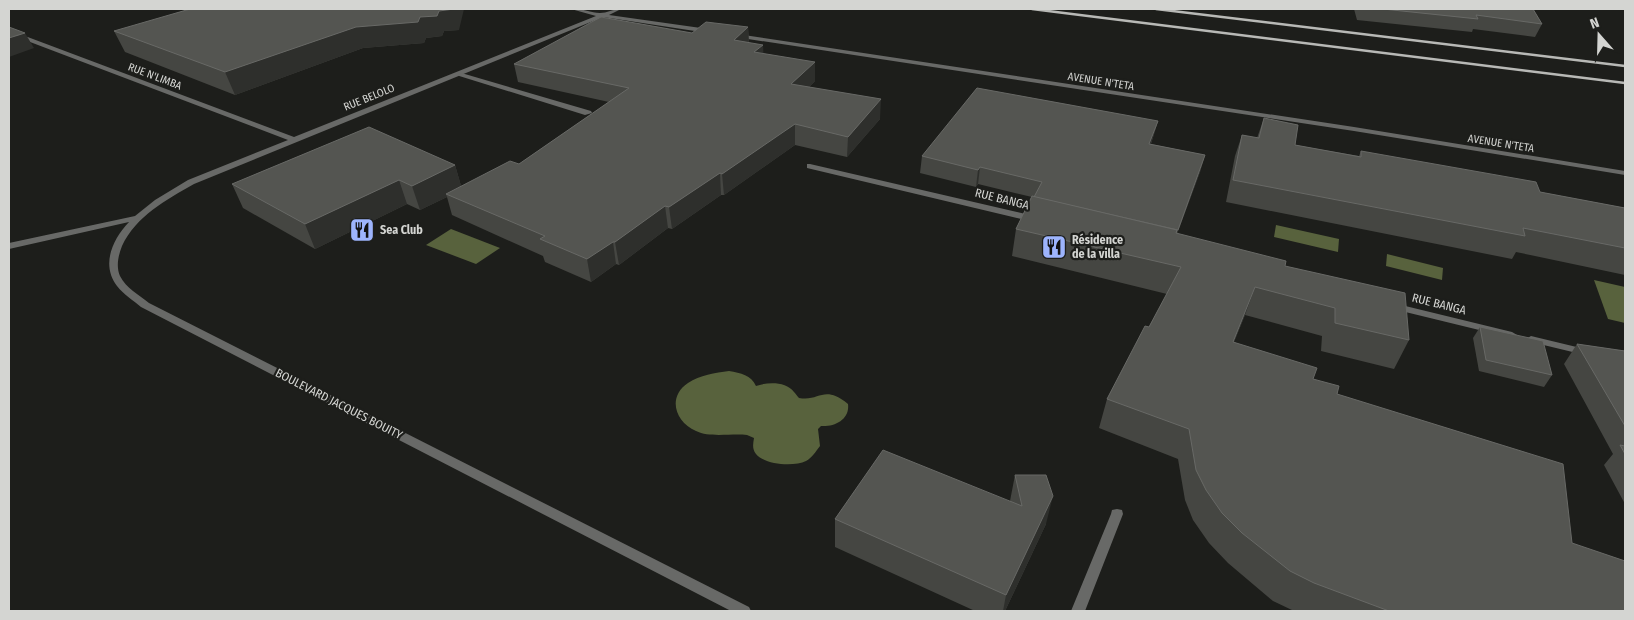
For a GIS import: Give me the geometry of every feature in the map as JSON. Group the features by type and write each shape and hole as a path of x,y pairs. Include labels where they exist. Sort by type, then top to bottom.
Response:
{"street":[{"path":"574,9 600,15 718,33"},
{"name":"RUE BELOLO","path":"136,218 159,201 191,182 618,9"},
{"name":"RUE N'LIMBA","path":"9,32 294,140"},
{"name":"AVENUE N'TETA","path":"727,34 1354,129 1625,173"},
{"path":"458,74 588,113"},
{"name":"RUE BANGA","path":"810,166 1043,222"},
{"path":"9,246 136,218"},
{"name":"BOULEVARD JACQUES BOUITY","path":"136,218 119,240 111,263 118,282 145,305 744,611"},
{"name":"RUE BANGA","path":"1383,303 1596,355"},
{"path":"1078,611 1116,514"}],"shaded area":[{"path":"1276,225 1339,239 1338,252 1274,237"},
{"path":"451,229 500,248 476,264 426,245"},
{"path":"1387,254 1443,268 1442,280 1386,266"},
{"path":"1594,280 1625,287 1625,323 1608,319"},
{"path":"729,371 748,377 756,386 771,383 781,384 791,388 799,398 806,399 827,394 833,395 848,404 847,414 840,421 831,425 821,426 818,429 820,446 806,461 794,464 780,464 766,461 756,454 753,446 754,438 747,435 714,435 696,431 683,422 676,409 677,395 688,383 698,378"}],"building":[{"path":"190,9 454,9 439,11 437,16 420,17 418,22 356,27 225,72 114,31"},
{"path":"1383,9 1533,9 1542,24 1476,15 1478,19"},
{"path":"601,17 692,33 706,22 748,27 734,40 763,45 754,52 815,62 791,84 881,99 848,137 795,124 722,174 720,173 669,207 665,206 615,242 587,259 540,239 545,236 446,194 510,161 519,164 629,88 514,64"},
{"path":"9,27 25,33 9,38"},
{"path":"977,88 1158,121 1149,144 1205,155 1178,230 1034,197 1042,182 980,167 978,170 922,156"},
{"path":"1264,118 1298,125 1295,145 1361,157 1361,151 1536,182 1540,192 1625,208 1625,248 1523,228 1525,236 1233,180 1242,135 1259,138"},
{"path":"369,127 455,165 412,186 399,180 305,224 232,184"},
{"path":"1032,196 1177,230 1176,233 1286,261 1285,266 1405,293 1409,340 1335,323 1335,308 1255,287 1233,342 1317,368 1313,379 1339,386 1337,394 1563,464 1572,543 1625,561 1625,611 1389,611 1314,583 1290,571 1242,533 1222,513 1206,490 1196,470 1189,429 1107,399 1145,326 1149,327 1181,267 1016,229"},
{"path":"1480,327 1543,341 1552,375 1486,360"},
{"path":"1577,344 1625,351 1625,426"},
{"path":"1620,445 1625,446 1625,454"},
{"path":"883,450 1022,506 1015,475 1046,475 1053,496 1006,595 835,519"}],"railway":[{"path":"1032,9 1625,83"},
{"path":"1156,9 1625,66"}],"place":[{"name":"Sea Club","path":"362,230"},
{"name":"Résidence de la villa","path":"1054,247"}]}
